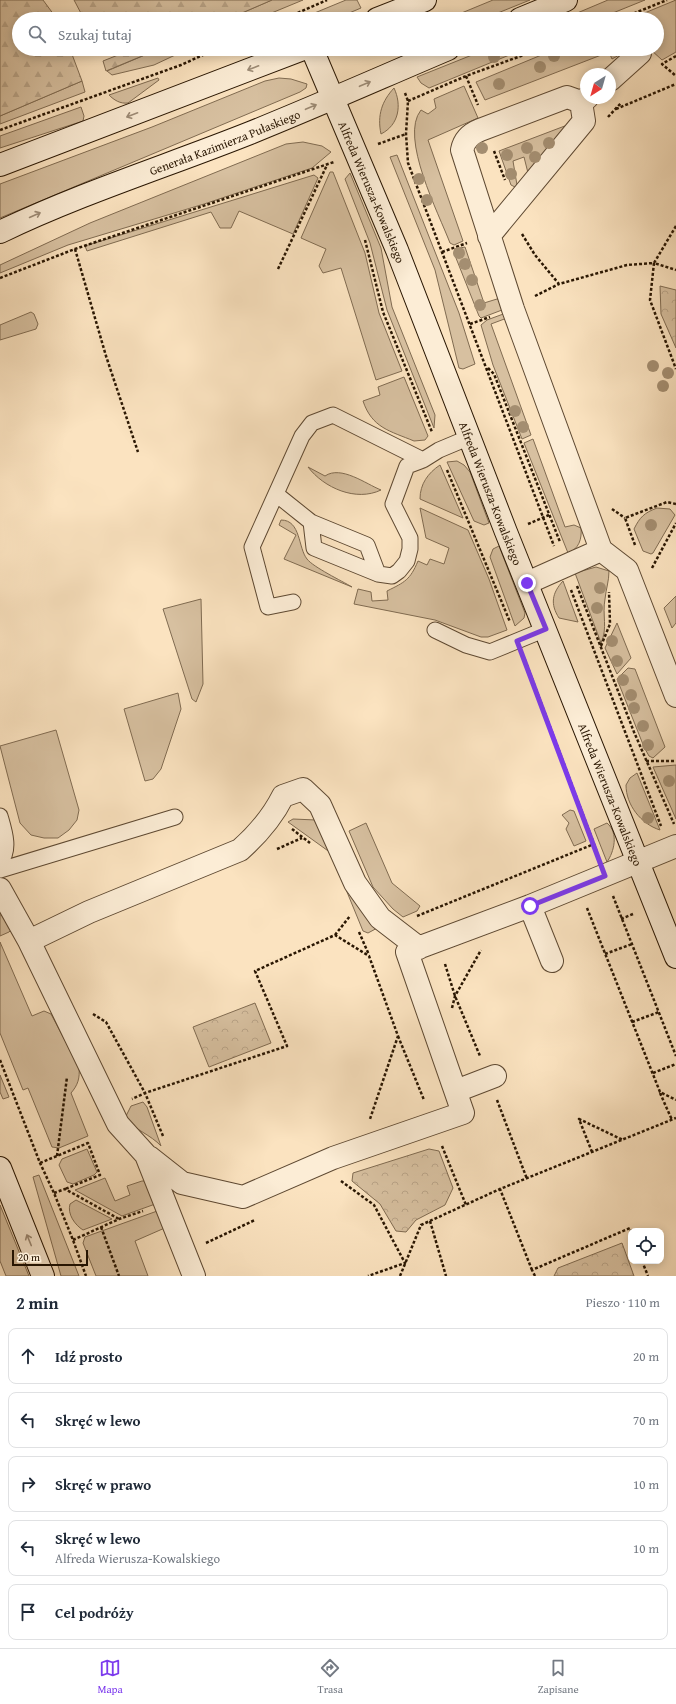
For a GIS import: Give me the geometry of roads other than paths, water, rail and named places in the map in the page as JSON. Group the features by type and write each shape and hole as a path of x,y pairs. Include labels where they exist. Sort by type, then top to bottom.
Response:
{"street":[{"path":"395,12 426,0"},
{"path":"537,12 566,0"},
{"path":"0,165 285,56"},
{"name":"Alfreda Wierusza-Kowalskiego","path":"315,56 332,98 372,186 527,583 676,957"},
{"name":"Generała Kazimierza Pułaskiego","path":"0,232 36,215 251,133 431,56"},
{"path":"616,77 651,59"},
{"path":"580,99 567,97 486,128 469,136 463,144 462,150 516,316 607,555 627,570 676,696"},
{"path":"489,236 516,201 584,121 584,104"},
{"path":"527,583 566,566 607,555"},
{"path":"29,941 89,912 240,850 258,834 274,812 283,796 303,789 320,805 355,883 380,918 419,948"},
{"path":"0,889 29,941 118,1124 146,1155 182,1183 243,1197 333,1158 463,1113 407,952 486,924 605,876 638,860 673,847"},
{"path":"530,906 552,961"},
{"path":"456,1091 496,1076"},
{"path":"146,1155 167,1204 194,1276"},
{"path":"0,1168 43,1276"}],"lane":[{"path":"293,602 268,607 252,547 302,436 308,427 312,423 333,415 423,460"},
{"path":"311,522 314,548 378,574 392,576 399,571 407,561 410,538 393,504 406,466 423,460 439,450 470,437"},
{"path":"276,494 311,522 367,545 378,574"},
{"path":"435,630 466,645 490,652 546,629"},
{"path":"0,816 6,836 4,858 0,862"},
{"path":"0,870 175,817"}]}
